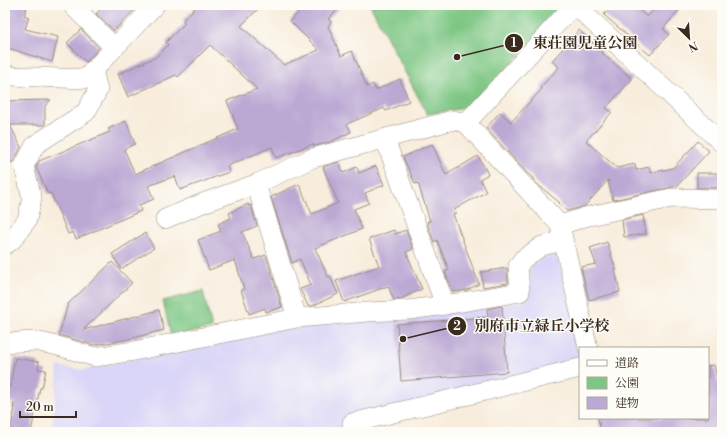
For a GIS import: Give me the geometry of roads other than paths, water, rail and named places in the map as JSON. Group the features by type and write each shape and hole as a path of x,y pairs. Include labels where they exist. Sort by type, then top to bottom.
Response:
{"street":[{"path":"72,5 114,47"},
{"path":"5,73 11,76 85,79 155,5"},
{"path":"466,123 575,5 722,143"},
{"path":"5,245 12,240 27,220 32,198 24,166 26,161 35,145 86,112 98,90 93,70"},
{"path":"165,219 203,203 256,184 313,158 453,120 466,123 562,233 588,347"},
{"path":"385,139 445,305"},
{"path":"256,184 297,318"},
{"path":"5,343 35,341 95,357 134,351 297,318 409,310 520,292 518,266 523,259 542,246 552,244 562,233 585,217 671,198 722,199"},
{"path":"354,432 352,423 579,368"}],"place":[{"name":"東荘園児童公園","path":"457,57"},
{"name":"別府市立緑丘小学校","path":"403,339"}]}
